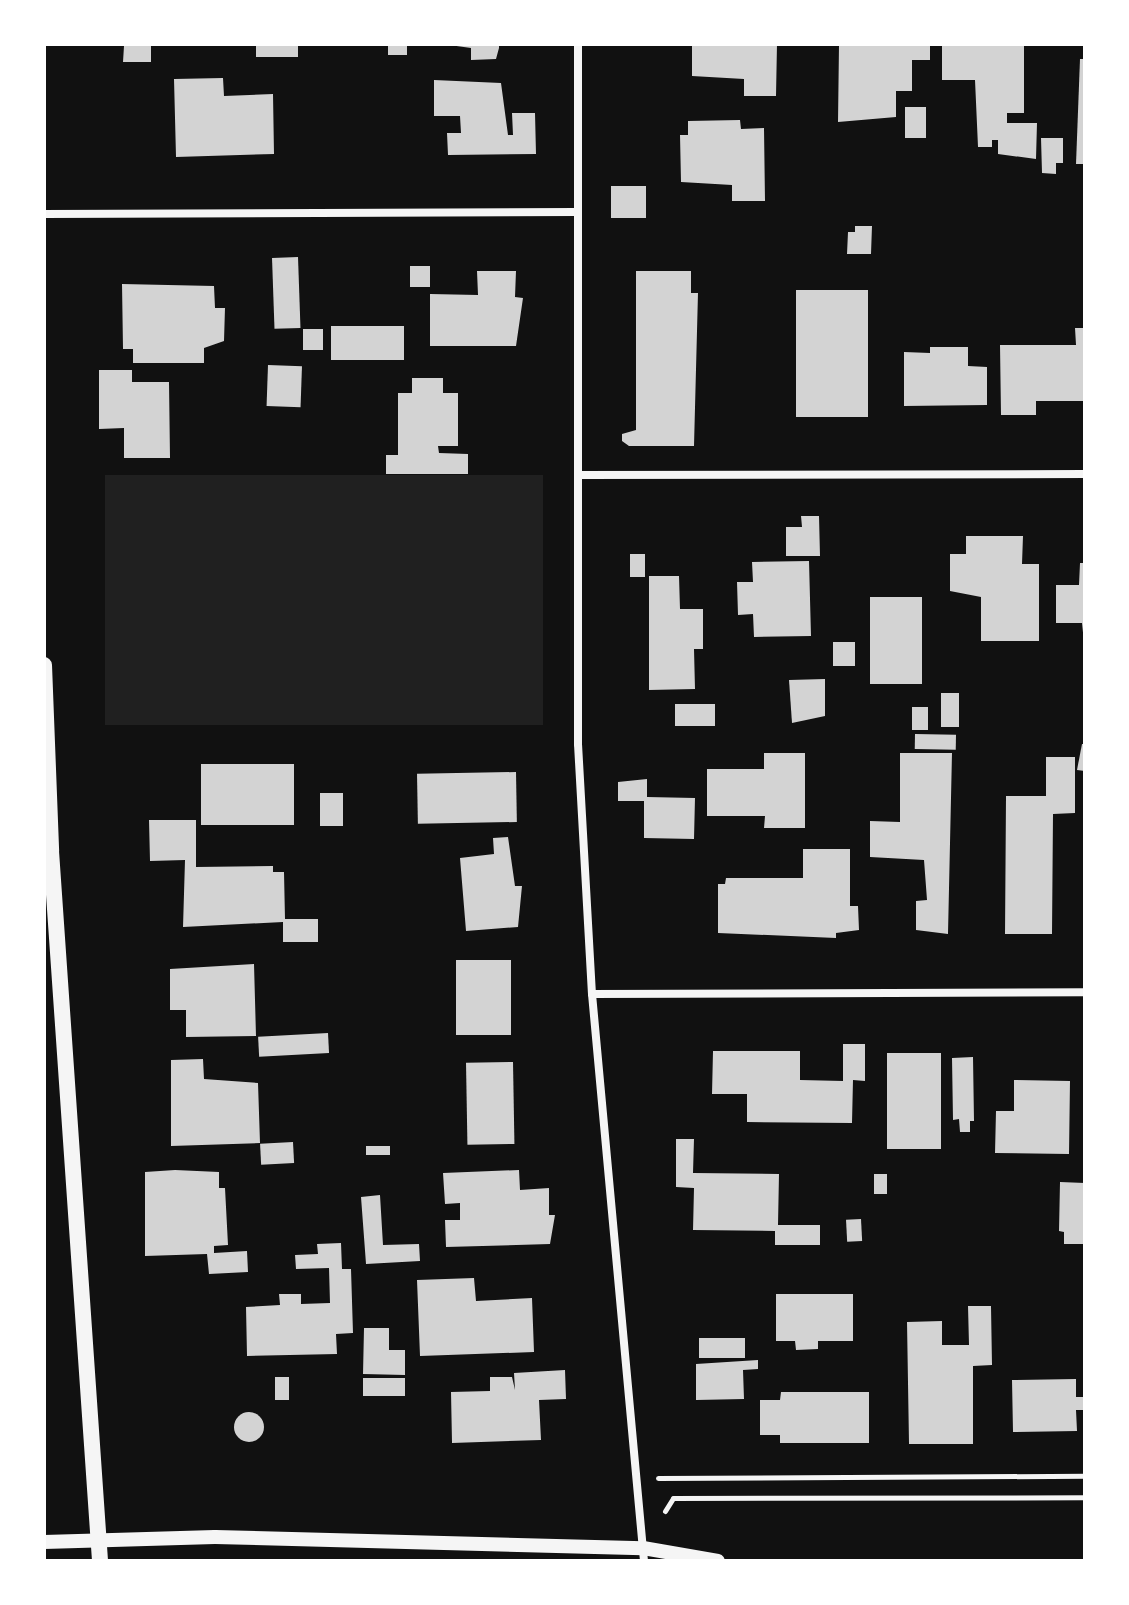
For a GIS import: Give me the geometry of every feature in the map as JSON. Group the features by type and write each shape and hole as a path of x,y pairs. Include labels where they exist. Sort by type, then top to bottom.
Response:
{"main road":[{"path":"44,665 51,851 100,1561"}],"street":[{"path":"578,44 578,744 592,994 640,1478 644,1555"},
{"path":"44,214 577,212"},
{"path":"578,475 1085,474"},
{"path":"592,994 1085,992"},
{"path":"44,1542 215,1537 644,1555 718,1561"}],"path":[{"path":"640,1478 1085,1476"},
{"path":"644,1555 673,1498 1085,1497"}],"shaded area":[{"path":"105,475 543,475 543,725 105,725"}],"building":[{"path":"151,44 151,62 123,62 124,46"},
{"path":"256,44 298,44 298,57 256,57"},
{"path":"388,44 407,44 407,55 388,55"},
{"path":"442,44 499,44 499,48 496,59 471,60 471,48"},
{"path":"692,44 777,44 776,96 744,96 744,79 692,76"},
{"path":"839,44 930,44 930,60 912,60 912,91 896,91 896,117 838,122"},
{"path":"942,44 1024,44 1024,113 1007,113 1007,123 1037,123 1036,159 998,154 998,140 992,140 992,147 978,147 975,80 942,80"},
{"path":"1080,59 1085,59 1085,164 1076,164"},
{"path":"223,78 224,96 273,94 274,154 176,157 174,79"},
{"path":"434,80 501,83 508,135 513,135 512,113 535,113 536,154 448,155 447,133 461,133 460,116 434,116"},
{"path":"905,107 926,107 926,138 905,138"},
{"path":"740,120 741,129 764,128 765,201 732,201 732,185 681,182 680,135 688,135 688,121"},
{"path":"1041,138 1063,138 1063,163 1056,163 1056,174 1042,173"},
{"path":"611,186 646,186 646,218 611,218"},
{"path":"855,226 872,226 871,254 847,254 848,232 855,232"},
{"path":"298,257 300,328 274,329 272,258"},
{"path":"410,266 430,266 430,287 410,287"},
{"path":"477,271 516,271 515,297 523,298 516,346 430,346 430,294 478,295"},
{"path":"636,271 691,271 691,293 698,293 694,446 629,446 622,441 622,434 636,430"},
{"path":"122,284 214,286 215,308 225,308 224,341 204,348 204,363 133,363 133,349 123,349"},
{"path":"796,290 868,290 868,417 796,417"},
{"path":"331,326 404,326 404,360 331,360"},
{"path":"1075,328 1085,328 1085,401 1036,401 1036,415 1001,415 1000,345 1076,345"},
{"path":"303,329 323,329 323,350 303,350"},
{"path":"930,347 968,347 968,366 987,367 987,405 904,406 904,352 930,353"},
{"path":"268,365 302,366 301,407 267,406"},
{"path":"99,370 132,370 132,382 169,382 170,458 124,458 124,428 99,429"},
{"path":"412,378 443,378 443,393 458,393 458,446 438,446 439,453 468,454 468,474 386,474 386,455 398,455 398,393 412,393"},
{"path":"801,516 819,516 820,556 786,556 786,527 802,527"},
{"path":"966,536 1023,536 1022,564 1039,564 1039,641 981,641 981,597 950,591 950,554 966,554"},
{"path":"630,554 645,554 645,577 630,577"},
{"path":"809,561 811,636 754,637 753,614 738,615 737,582 753,582 752,562"},
{"path":"1080,563 1085,563 1085,652 1082,623 1056,623 1056,585 1079,585"},
{"path":"649,576 679,576 680,609 703,609 703,649 694,649 695,689 649,690"},
{"path":"870,597 922,597 922,684 870,684"},
{"path":"833,642 855,642 855,666 833,666"},
{"path":"825,679 825,716 792,723 789,680"},
{"path":"941,693 959,693 959,727 941,727"},
{"path":"675,704 715,704 715,726 675,726"},
{"path":"912,707 928,707 928,730 912,730"},
{"path":"915,734 956,735 956,750 915,749"},
{"path":"1082,744 1085,744 1085,771 1077,770"},
{"path":"764,753 805,753 805,828 764,828 765,816 707,816 707,769 764,769"},
{"path":"900,753 952,753 948,934 916,930 916,901 927,900 924,860 870,857 870,821 900,822"},
{"path":"1046,757 1075,757 1075,813 1053,814 1052,934 1005,934 1006,796 1046,796"},
{"path":"201,764 294,764 294,825 201,825"},
{"path":"516,772 517,822 418,824 417,774"},
{"path":"647,779 647,797 695,798 694,839 644,838 644,801 618,801 618,782"},
{"path":"320,793 343,793 343,826 320,826"},
{"path":"149,820 196,820 196,867 273,866 273,872 284,872 285,919 318,919 318,942 283,942 283,922 183,927 185,860 150,861"},
{"path":"508,837 515,886 522,886 518,927 466,931 460,858 494,854 493,838"},
{"path":"803,849 850,849 850,906 858,906 859,930 836,933 836,938 718,933 718,884 725,884 726,878 803,878"},
{"path":"456,960 511,960 511,1035 456,1035"},
{"path":"254,964 256,1036 186,1037 186,1010 170,1010 170,969"},
{"path":"328,1033 329,1053 259,1057 258,1037"},
{"path":"843,1044 865,1044 865,1081 853,1080 852,1123 747,1122 747,1094 712,1094 713,1051 800,1051 800,1080 843,1081"},
{"path":"887,1053 941,1053 941,1149 887,1149"},
{"path":"973,1057 974,1121 970,1121 970,1132 960,1132 959,1119 953,1120 952,1058"},
{"path":"203,1059 204,1079 258,1083 260,1143 171,1146 171,1060"},
{"path":"513,1062 514,1144 467,1145 466,1063"},
{"path":"1014,1080 1070,1081 1069,1154 995,1153 996,1111 1014,1111"},
{"path":"676,1139 694,1139 693,1173 779,1174 778,1225 820,1225 820,1245 775,1245 775,1231 693,1230 694,1188 676,1187"},
{"path":"293,1142 294,1163 261,1165 260,1144"},
{"path":"366,1146 390,1146 390,1155 366,1155"},
{"path":"519,1170 520,1190 549,1188 549,1215 555,1215 550,1244 446,1247 445,1220 460,1220 460,1203 445,1204 443,1173"},
{"path":"145,1172 219,1172 219,1188 225,1188 228,1245 214,1246 214,1253 247,1251 248,1272 209,1274 207,1254 145,1256"},
{"path":"874,1174 887,1174 887,1194 874,1194"},
{"path":"1060,1182 1085,1183 1085,1244 1064,1244 1064,1232 1059,1231"},
{"path":"380,1195 383,1245 419,1244 420,1261 366,1264 361,1197"},
{"path":"861,1219 862,1241 847,1242 846,1220"},
{"path":"341,1243 342,1269 351,1269 353,1333 336,1334 337,1354 247,1356 246,1307 280,1305 279,1294 301,1294 301,1304 330,1303 329,1268 296,1269 295,1255 318,1254 317,1244"},
{"path":"474,1278 476,1301 532,1298 534,1352 420,1356 417,1280"},
{"path":"776,1294 853,1294 853,1341 818,1341 818,1349 796,1350 795,1341 776,1341"},
{"path":"968,1306 991,1306 992,1365 973,1366 973,1444 909,1444 907,1322 942,1321 942,1345 969,1345"},
{"path":"364,1328 389,1328 389,1350 405,1350 405,1375 363,1374"},
{"path":"699,1338 745,1338 745,1358 699,1358"},
{"path":"758,1360 758,1369 743,1370 744,1399 696,1400 696,1364"},
{"path":"565,1370 566,1399 539,1400 541,1440 452,1443 451,1392 490,1391 490,1377 512,1377 515,1390 514,1373"},
{"path":"275,1377 289,1377 289,1400 275,1400"},
{"path":"363,1378 405,1378 405,1396 363,1396"},
{"path":"1076,1379 1076,1397 1083,1397 1084,1410 1076,1410 1077,1431 1013,1432 1012,1380"},
{"path":"781,1392 869,1392 869,1443 780,1443 780,1435 760,1435 760,1400 780,1400"},
{"path":"249,1412 260,1416 264,1427 260,1438 249,1442 238,1438 234,1427 238,1416"}]}
